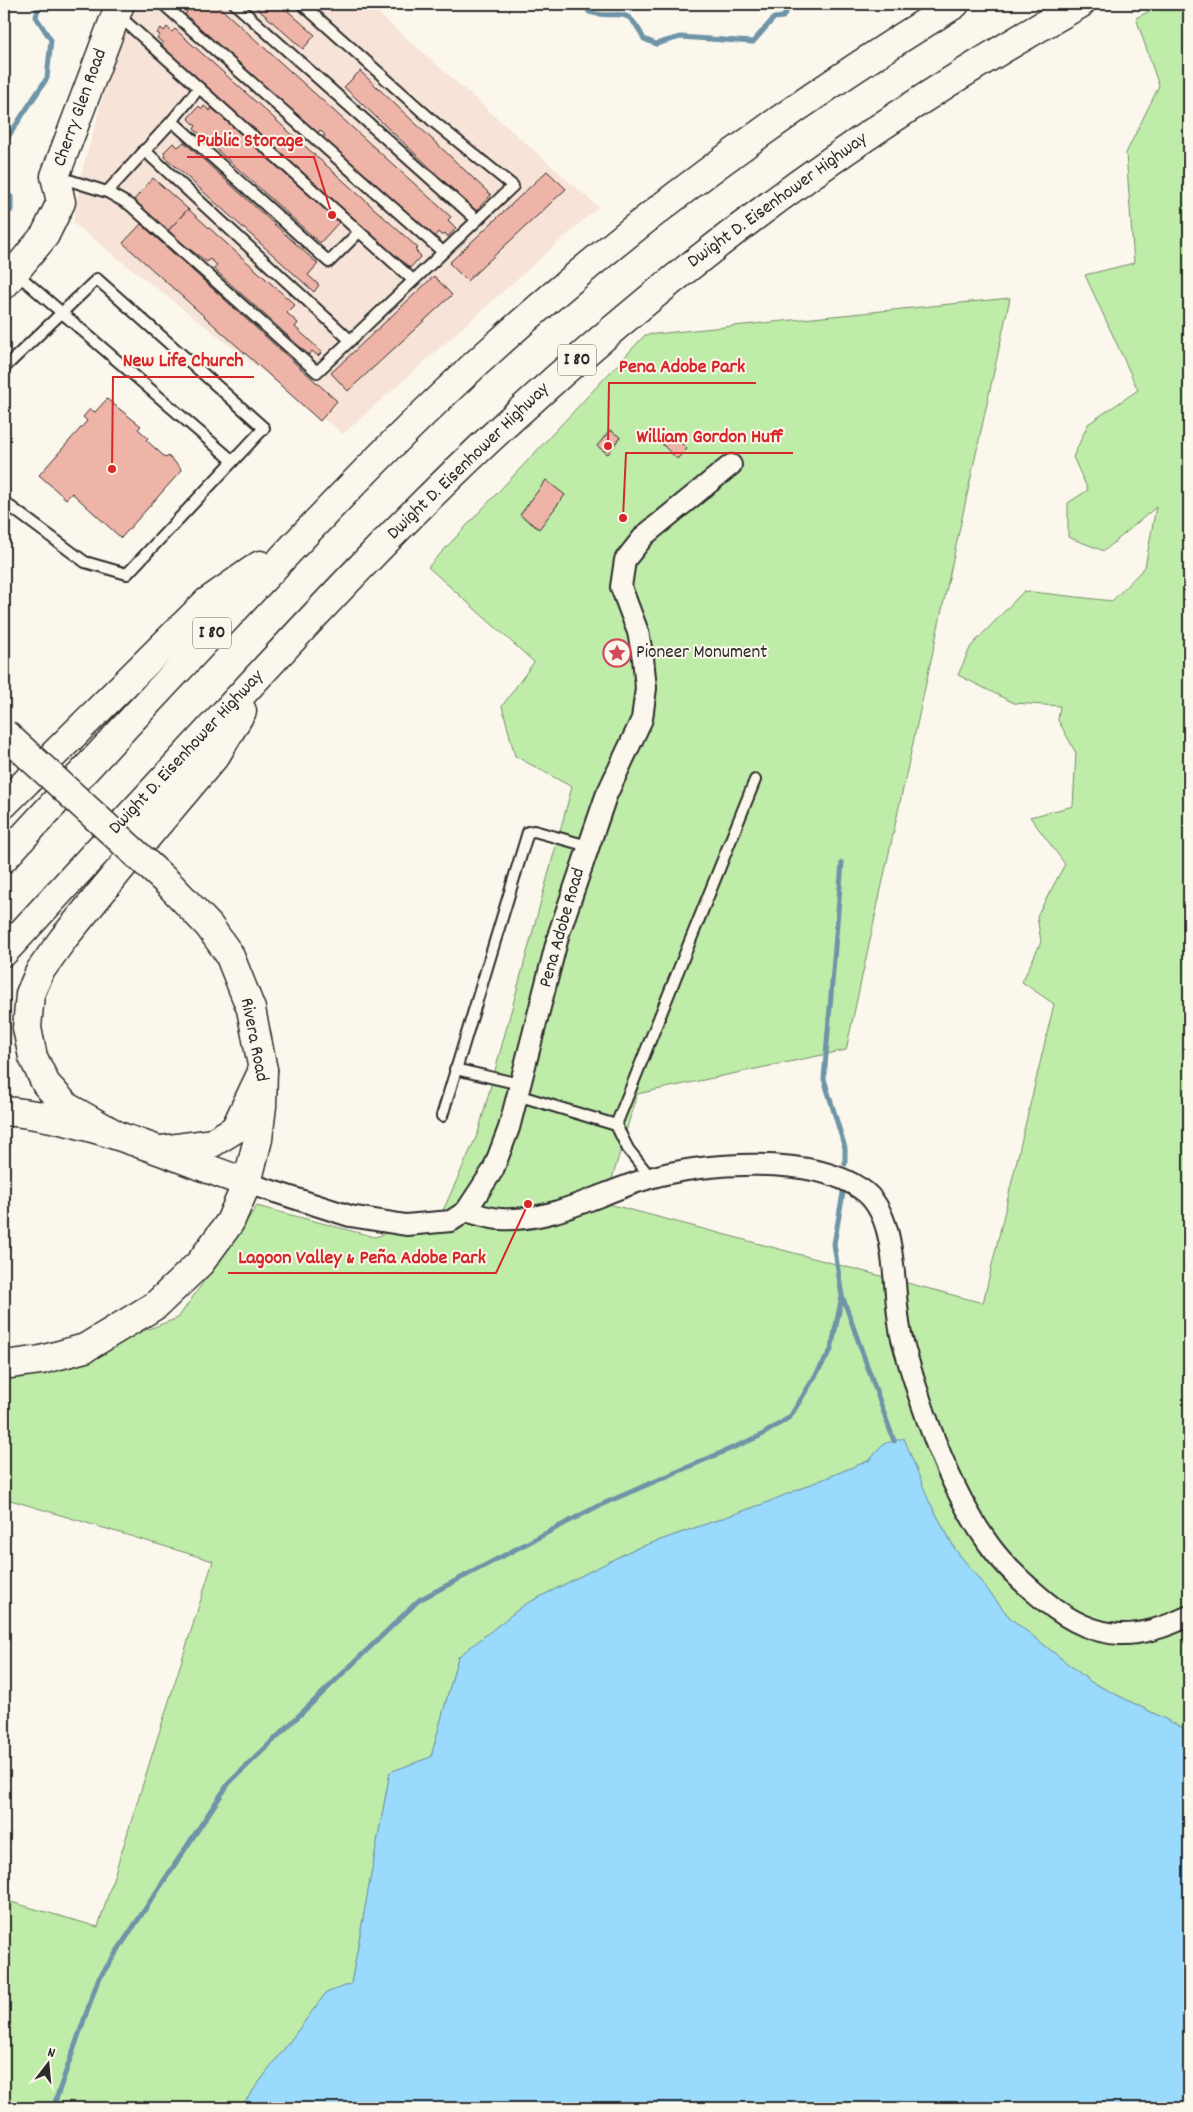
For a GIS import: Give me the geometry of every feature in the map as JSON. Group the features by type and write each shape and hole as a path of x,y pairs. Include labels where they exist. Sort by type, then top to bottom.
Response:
{"main road":[{"name":"I 80","path":"4,858 307,531 424,413 484,357 559,290 617,242 766,128 857,64 955,4"},
{"name":"Dwight D. Eisenhower Highway","path":"4,952 358,568 458,469 530,402 634,311 712,248 896,115 1080,4"},
{"name":"Cherry Glen Road","path":"10,279 46,235 61,202 55,176 117,8"},
{"path":"4,804 207,602 307,531"},
{"path":"113,1133 67,1107 46,1084 33,1056 27,1028 30,994 40,970 63,939 125,862 216,755 270,662"},
{"name":"Rivera Road","path":"4,733 169,884 209,926 229,954 251,1009 263,1070 258,1139 247,1184 230,1222 200,1263 156,1305 85,1348 41,1360 4,1365"},
{"path":"158,1150 212,1144 235,1129 263,1070"},
{"path":"4,1111 35,1113 113,1133 247,1184"}],"street":[{"name":"Pena Adobe Road","path":"466,1211 493,1170 509,1128 559,933 606,796 642,719 646,688 644,658 638,632 621,587 625,560 645,535 731,465"},
{"path":"247,1184 350,1216 406,1225 451,1221 466,1211 500,1220 544,1216 651,1178 705,1168 791,1166 823,1172 863,1189 882,1213 889,1238 901,1336 928,1425 964,1502 988,1543 1018,1578 1040,1597 1062,1615 1092,1630 1120,1634 1152,1631 1189,1616"}],"lane":[{"path":"162,4 443,252"},
{"path":"235,4 477,220"},
{"path":"55,176 107,192 130,205 317,372 513,186 434,122 302,4"},
{"path":"117,8 199,88 413,280"},
{"path":"107,192 172,121 199,88"},
{"path":"172,121 329,262 359,232"},
{"path":"144,150 350,340"},
{"path":"10,279 61,313 233,461"},
{"path":"4,368 97,279 264,428 127,574 85,562 5,505"},
{"path":"616,1125 754,780"},
{"path":"442,1116 528,832 534,831 588,846"},
{"path":"455,1069 616,1125 628,1149 651,1178"}],"shaded area":[{"path":"129,4 368,4 598,207 343,434 73,223 81,175"}],"green space":[{"path":"1163,4 1189,4 1189,1731 1091,1682 1010,1618 955,1549 929,1501 883,1444 870,1460 763,1504 632,1550 524,1605 458,1657 431,1757 390,1772 351,1984 326,1993 240,2108 4,2108 4,1900 98,1927 213,1561 4,1498 4,1374 30,1373 178,1318 257,1206 375,1237 441,1215 478,1133 572,787 515,756 502,706 534,662 428,567 645,335 1010,298 846,1050 637,1094 605,1203 983,1303 1054,1004 1022,982 1041,942 1037,916 1065,864 1030,817 1073,806 1076,753 1058,720 1060,706 1014,703 958,675 971,646 1024,591 1112,601 1145,567 1156,507 1104,551 1068,537 1068,503 1088,490 1073,457 1088,424 1138,390 1085,275 1134,263 1126,153 1159,86 1136,18"}],"water":[{"path":"904,1438 929,1501 955,1549 1010,1618 1091,1682 1189,1731 1189,2108 240,2108 326,1993 351,1984 390,1772 431,1757 458,1657 524,1605 632,1550 763,1504 870,1460 883,1444"}],"building":[{"path":"184,4 216,4 451,217 448,220 456,228 448,237 445,233 442,236 438,232 434,237 322,139 325,135 320,130 317,134 184,16 187,12 182,8"},
{"path":"252,4 280,4 315,35 303,49"},
{"path":"167,27 172,32 175,29 418,248 415,250 421,256 410,268 401,260 398,263 159,47 163,43 157,38 160,35 157,33 161,28 164,31"},
{"path":"360,71 491,195 476,211 344,87"},
{"path":"199,106 202,109 204,106 210,111 212,108 339,222 320,243 194,129 196,126 188,118"},
{"path":"184,142 318,264 308,275 319,285 314,292 165,157 164,152 173,143 178,147"},
{"path":"547,171 566,189 467,281 449,263"},
{"path":"153,178 188,209 167,232 132,202"},
{"path":"188,209 295,305 287,313 298,323 295,327 322,352 318,356 312,351 309,355 214,269 217,265 210,259 207,262 167,232"},
{"path":"141,224 337,401 320,421 123,243"},
{"path":"434,276 452,295 348,391 331,373"},
{"path":"107,399 141,426 138,429 148,438 146,440 166,458 168,456 180,467 181,471 121,538 72,493 66,499 39,475 87,421 83,417 90,409 95,412"},
{"path":"610,430 620,437 608,454 597,446"},
{"path":"672,434 687,449 677,459 662,444"},
{"path":"546,480 565,495 539,529 520,515"}],"waterway":[{"path":"4,143 47,78 51,40 36,17 39,4"},
{"path":"585,4 589,12 626,16 632,20 644,39 656,44 680,37 753,42 774,18 783,17 791,4"},
{"path":"4,191 11,197 11,210 4,216"},
{"path":"842,863 824,1079 845,1148 845,1164"},
{"path":"53,2108 98,1980 229,1783 419,1600 598,1506 760,1436 790,1417 831,1350 842,1296 834,1244 843,1193"},
{"path":"843,1298 894,1441"}],"place":[{"name":"Public Storage","path":"332,215"},
{"name":"Pena Adobe Park","path":"608,446"},
{"name":"New Life Church","path":"112,469"},
{"name":"William Gordon Huff","path":"623,518"},
{"name":"Pioneer Monument","path":"617,653"},
{"name":"Lagoon Valley & Peña Adobe Park","path":"528,1204"}]}
